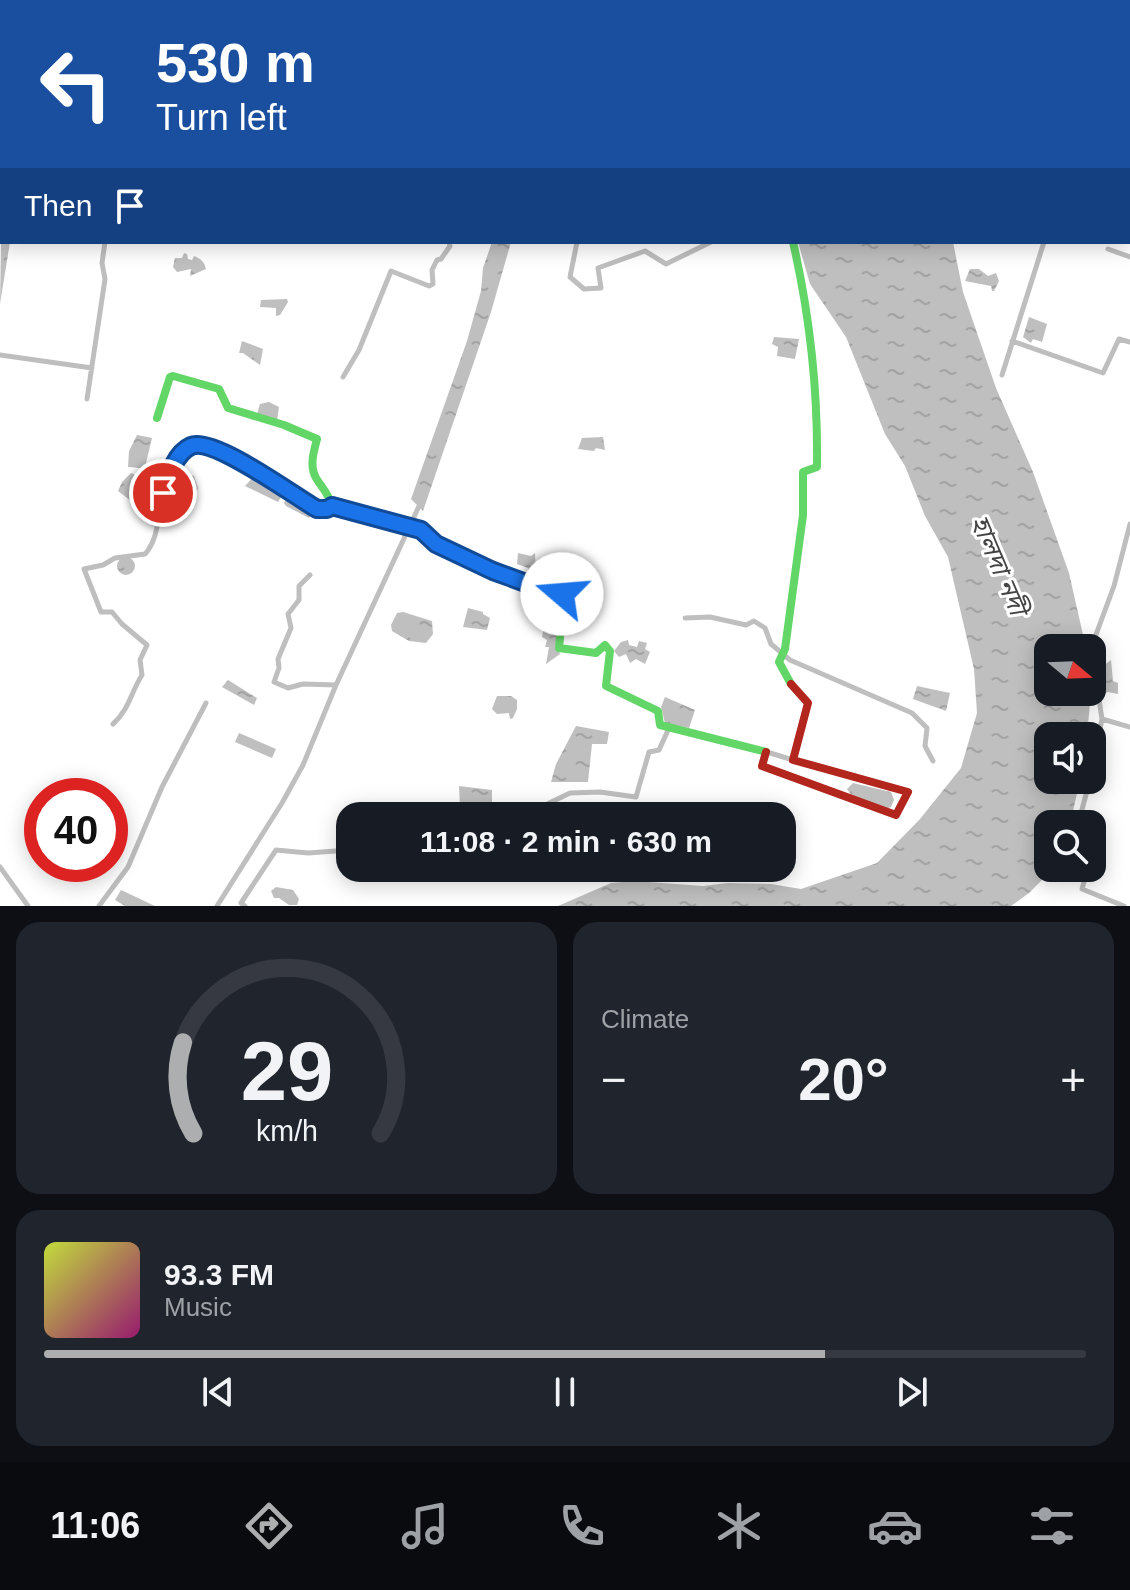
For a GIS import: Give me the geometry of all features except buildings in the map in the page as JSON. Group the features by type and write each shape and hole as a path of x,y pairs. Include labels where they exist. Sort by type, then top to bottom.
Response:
{"street":[{"path":"87,399 105,279 102,263 105,244"},
{"path":"577,244 570,277 584,289 601,288 598,268 617,260 645,251 666,264 707,244"},
{"path":"793,760 808,703 793,687 779,662 783,653 803,515 803,472 817,467 818,412 804,289 794,244"},
{"path":"1002,375 1043,244"},
{"path":"1108,249 1130,257"},
{"path":"1012,341 1103,373 1119,339 1130,342"},
{"path":"2,355 92,368"},
{"path":"157,418 170,377 193,380 219,389 228,408 317,439 314,476 330,493 332,506"},
{"path":"113,724 130,703 133,689 142,675 140,660 147,645 112,612 101,612 84,569 149,551 155,543 156,525 169,473 182,452 193,444 208,445 238,460 317,509 332,506 421,530 436,544 493,571 562,594 559,648 596,653 605,645 610,651 606,686 658,711 660,725 766,752 908,792 896,815 762,766 766,752"},
{"path":"1101,722 1094,640 1114,586 1130,524"},
{"path":"99,906 128,867 162,787 206,703"},
{"path":"1102,719 1130,727"},
{"path":"551,802 570,793 600,792 636,797 649,752 659,750 669,727"},
{"path":"245,906 241,903 276,850 308,853 336,851"},
{"path":"0,867 28,906"},
{"path":"1084,882 1082,889 1124,906"}],"water":[{"path":"1,244 10,244 0,304"},
{"path":"491,244 510,244 491,312 423,511 411,499 467,341 481,291 483,268"},
{"name":"হালদা নদী","path":"799,244 953,244 963,292 996,388 1033,472 1069,573 1083,634 1034,634 1034,706 1090,706 1088,722 1034,722 1034,794 1077,794 1073,810 1034,810 1034,882 1040,882 1011,906 558,906 611,883 703,886 771,884 801,889 877,863 920,819 961,768 977,713 974,669 948,557 925,516 905,466 885,434 846,337 810,284"},
{"path":"184,253 188,259 192,260 194,256 200,259 206,269 190,276 191,269 177,272 173,267 175,258 182,258"},
{"path":"970,269 979,269 988,276 996,273 999,281 994,291 991,286 965,281"},
{"path":"287,299 280,315 276,316 276,308 260,307 261,300"},
{"path":"1029,317 1047,324 1042,342 1033,339 1031,343 1023,337"},
{"path":"774,337 799,339 795,359 777,356 778,347 772,344"},
{"path":"242,341 263,349 260,365 239,353"},
{"path":"269,402 279,407 277,421 257,414 260,404"},
{"path":"137,435 152,438 142,468 128,467 129,451"},
{"path":"603,437 605,450 578,449 582,438"},
{"path":"174,470 194,476 198,488 195,495 170,488"},
{"path":"131,473 140,476 141,481 131,501 118,491"},
{"path":"256,474 284,492 278,502 245,486"},
{"path":"287,497 315,511 309,518 286,506"},
{"path":"518,553 531,556 535,553 536,574 530,575 528,568 517,564"},
{"path":"126,557 135,566 126,575 117,566"},
{"path":"542,571 555,581 568,576 571,583 556,591 556,588 541,585"},
{"path":"468,608 483,612 490,618 487,630 463,627"},
{"path":"397,613 432,621 433,634 426,643 409,641 392,631 391,625"},
{"path":"554,617 560,623 555,649 560,654 546,664 549,647 545,647 547,640 542,637 544,626"},
{"path":"628,640 629,645 637,647 639,641 647,643 645,649 650,652 645,664 636,659 630,663 626,654 619,657 614,651 621,642"},
{"path":"1111,660 1118,694 1106,693 1106,664"},
{"path":"228,680 257,698 254,705 222,687"},
{"path":"917,686 950,693 946,711 913,699"},
{"path":"497,696 511,696 517,700 513,718 510,719 509,713 497,714 492,709"},
{"path":"665,697 695,710 689,728 665,723 661,707"},
{"path":"576,726 609,732 607,744 592,744 588,782 551,782 556,764"},
{"path":"239,733 276,749 272,758 235,742"},
{"path":"853,783 891,792 894,800 891,807 886,809 852,796 847,789"},
{"path":"459,786 492,790 492,802 460,802"},
{"path":"276,887 293,890 299,899 297,905 274,898 271,891"},
{"path":"121,890 155,906 125,906 115,900"}],"waterway":[{"path":"343,377 359,350 391,271 429,286 433,284 432,270 450,244"},
{"path":"217,906 303,765 336,685 420,504"},
{"path":"310,575 299,586 299,600 288,614 291,628 278,659 279,668 274,682 288,688 303,684 336,685"},
{"path":"685,618 710,617 746,625 754,621 765,628 771,644 790,660 912,713 927,728 925,746 933,761"}],"traffic: fast":[{"path":"791,684 779,662 785,649 803,515 803,472 817,467 812,354 793,244"},
{"path":"157,418 170,377 173,376 219,389 228,408 317,439 313,469 332,506 421,530 436,544 493,571 562,594 559,648 596,653 605,645 610,651 606,686 658,711 660,725 766,752"}],"traffic: jam":[{"path":"766,752 762,766 896,815 908,792 793,760 808,703 791,684"}],"route":[{"path":"163,493 169,473 182,452 193,444 208,445 317,509 332,506 363,517 421,530 436,544 493,571 562,594"}]}
